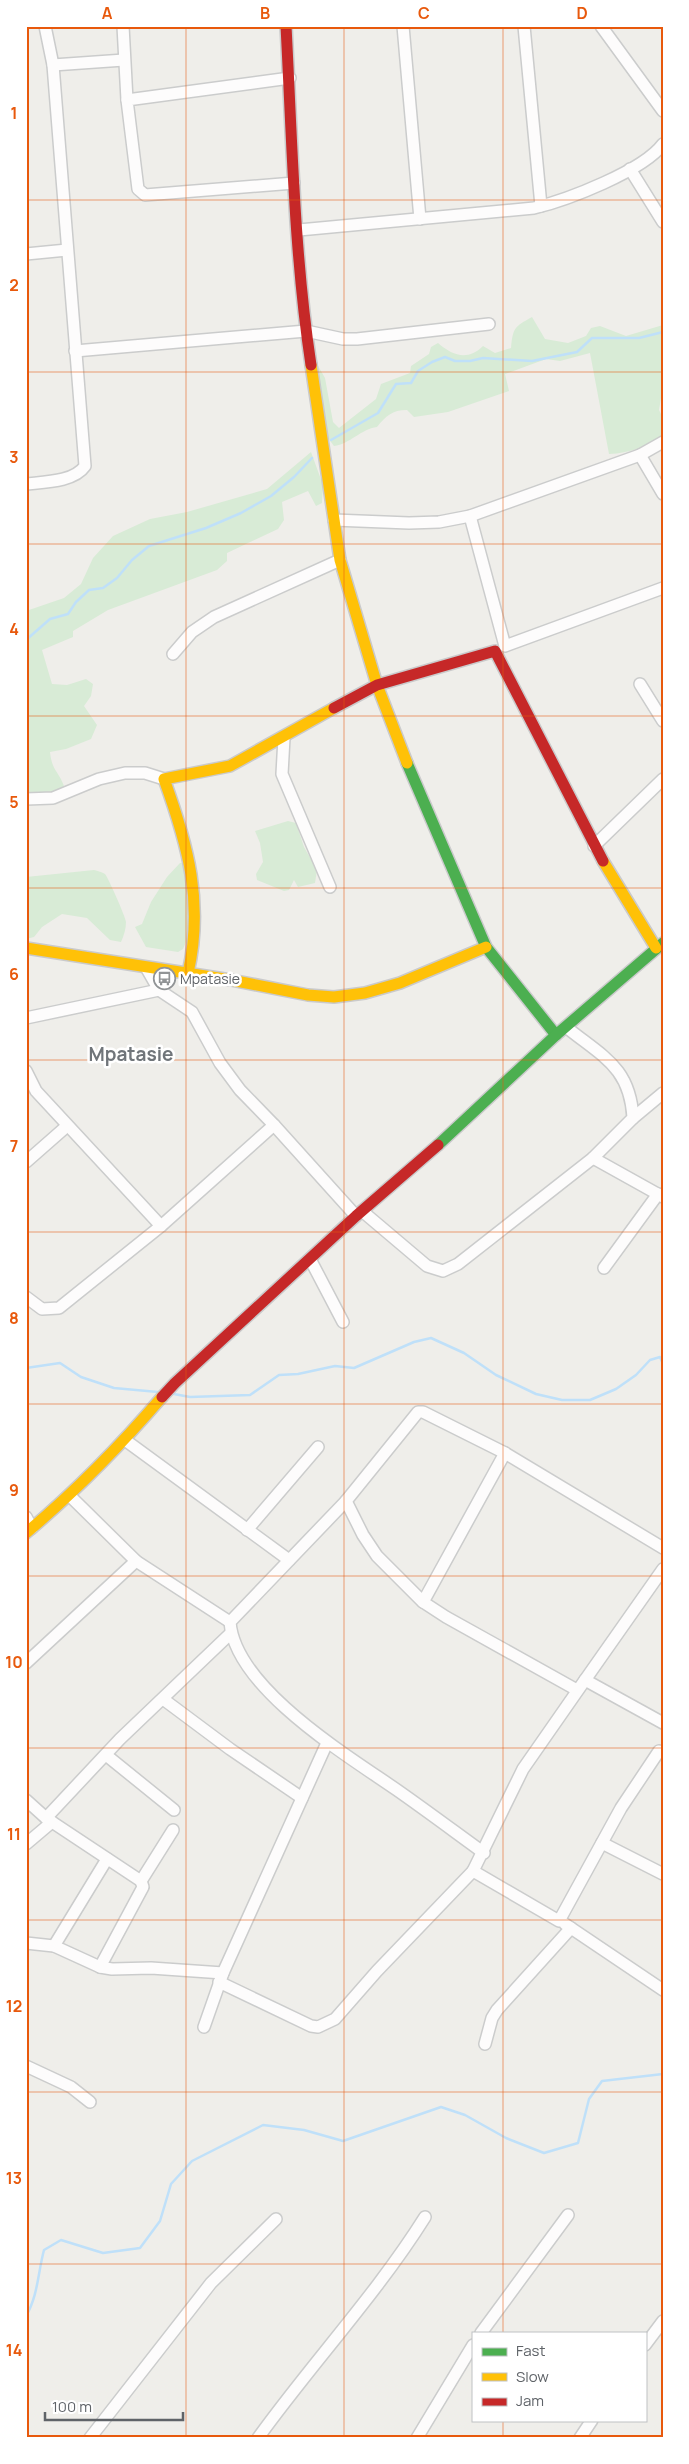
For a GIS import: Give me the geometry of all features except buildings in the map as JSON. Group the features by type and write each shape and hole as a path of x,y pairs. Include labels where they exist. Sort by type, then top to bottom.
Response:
{"street":[{"path":"26,484 60,479 78,473 85,466 66,250 53,65 45,26"},
{"path":"123,26 127,100 138,189 146,195 294,183"},
{"path":"286,26 294,183 306,331 340,560 377,685 415,784 486,947 556,1035"},
{"path":"403,26 420,219"},
{"path":"524,26 541,206"},
{"path":"602,26 663,111"},
{"path":"53,65 124,60"},
{"path":"127,100 290,78"},
{"path":"299,230 541,206 630,170 657,152 663,144"},
{"path":"630,170 663,222"},
{"path":"26,254 66,250"},
{"path":"75,351 306,331 343,340 489,324"},
{"path":"334,520 409,523 439,522 470,516 640,455 663,442"},
{"path":"640,455 663,494"},
{"path":"470,516 505,646"},
{"path":"173,654 192,632 214,617 340,560"},
{"path":"26,799 54,798 99,779 125,773 145,773 164,779 230,766 284,738 377,685 495,651 663,588"},
{"path":"26,1517 29,1530 70,1496 125,1440 175,1382 359,1214 450,1135 556,1035 660,945 594,846 495,651"},
{"path":"640,684 663,720"},
{"path":"284,738 282,774 330,887"},
{"path":"164,779 181,824 192,864 197,935 188,973"},
{"path":"594,846 663,779"},
{"path":"26,948 94,957 147,969 188,973 320,998 346,996 408,979 486,947"},
{"path":"147,969 159,990 192,1012 220,1063 240,1090 359,1214 426,1266 443,1271 458,1264 593,1158 633,1118 663,1093"},
{"path":"26,1018 159,990"},
{"path":"566,1027 612,1064 621,1074 629,1089 633,1118"},
{"path":"26,1071 36,1092 161,1226"},
{"path":"26,1297 42,1309 59,1308 161,1226 274,1125"},
{"path":"26,1162 67,1126"},
{"path":"593,1158 660,1195 604,1268"},
{"path":"310,1259 343,1322"},
{"path":"26,1844 106,1755 163,1699 289,1560 346,1501 418,1412 423,1412 505,1453 663,1548"},
{"path":"125,1440 289,1560"},
{"path":"247,1530 318,1447"},
{"path":"423,1602 505,1453"},
{"path":"70,1496 136,1561 230,1627 240,1654 267,1689 327,1744 484,1852"},
{"path":"346,1501 362,1535 377,1556 423,1602 446,1617 581,1685 663,1723"},
{"path":"26,1663 136,1561"},
{"path":"26,1943 54,1946 100,1966 112,1969 151,1968 221,1978 311,2026 325,2025 345,2009 377,1971 474,1871 523,1769 663,1568"},
{"path":"163,1699 230,1749 302,1798"},
{"path":"204,2027 221,1978 327,1744"},
{"path":"559,1921 621,1808 662,1750"},
{"path":"106,1755 174,1810"},
{"path":"26,1800 49,1820 141,1881 143,1887 100,1966"},
{"path":"141,1881 173,1830"},
{"path":"602,1843 663,1874"},
{"path":"54,1946 107,1859"},
{"path":"474,1871 572,1928 663,1990"},
{"path":"485,2044 496,2010 572,1928"},
{"path":"26,2066 71,2087 90,2102"},
{"path":"481,2332 568,2215"},
{"path":"258,2438 292,2391 364,2303 425,2217"},
{"path":"90,2438 210,2283 276,2219"},
{"path":"646,2344 663,2321"},
{"path":"417,2438 472,2347"},
{"path":"580,2438 591,2422"}],"green space":[{"path":"532,317 545,339 568,343 586,336 591,328 600,326 626,336 663,325 663,386 659,410 661,414 663,413 663,435 637,449 609,454 590,353 560,361 546,359 505,374 509,391 448,412 414,417 407,410 397,411 386,417 377,427 371,428 340,445 334,446 328,438 317,364 325,378 333,422 339,428 376,399 381,384 410,373 411,366 429,354 431,347 438,343 455,354 466,355 472,354 483,346 495,353 511,348 515,329"},
{"path":"311,452 323,485 322,503 316,506 308,491 282,502 284,520 278,529 227,553 227,561 217,570 108,610 73,631 73,637 42,650 52,684 67,685 86,679 93,684 91,696 84,706 97,725 91,739 66,749 50,752 54,767 64,786 52,795 26,797 26,611 64,598 81,584 93,558 113,536 150,519 187,512 267,489"},
{"path":"288,821 296,823 304,847 317,870 315,883 298,887 294,880 289,890 284,891 257,880 256,874 263,862 260,843 255,831"},
{"path":"188,862 190,933 183,949 178,952 146,947 135,927 142,924 151,902 167,877 180,863"},
{"path":"94,870 105,874 123,913 126,925 121,942 110,940 87,918 62,914 42,927 34,937 26,939 26,877"}],"waterway":[{"path":"331,440 378,413 396,384 411,383 418,371 432,362 445,357 455,361 470,361 483,358 532,361 577,352 592,338 639,338 663,332"},
{"path":"26,640 50,619 68,614 76,602 89,590 103,588 117,578 132,560 149,546 206,528 241,513 271,496 294,477 312,458"},
{"path":"174,1394 190,1397 250,1395 279,1375 298,1374 335,1366 354,1368 414,1342 431,1338 464,1353 496,1375 536,1394 562,1400 590,1400 616,1389 636,1375 650,1360 660,1357 663,1364"},
{"path":"26,1368 60,1363 81,1377 114,1388 158,1392"},
{"path":"26,2316 35,2292 44,2250 61,2240 103,2253 140,2248 160,2221 171,2184 192,2161 263,2125 304,2130 343,2141 441,2107 465,2115 506,2138 544,2153 578,2143 589,2099 602,2081 663,2074"}],"traffic: fast":[{"path":"407,763 486,947 556,1035"},
{"path":"438,1145 556,1035 663,943"}],"traffic: slow":[{"path":"311,365 340,560 377,685 407,763"},
{"path":"188,973 193,947 194,898 191,874 180,827 164,779 230,766 334,708"},
{"path":"603,861 656,948"},
{"path":"26,948 231,980 308,995 334,997 365,993 400,983 486,947"},
{"path":"26,1533 97,1468 162,1397"}],"traffic: jam":[{"path":"286,26 297,238 311,365"},
{"path":"334,708 377,685 495,651 603,861"},
{"path":"162,1397 356,1216 438,1145"}],"place":[{"name":"Mpatasie","path":"164,979"}],"district":[{"name":"Mpatasie","path":"131,1054"}]}
